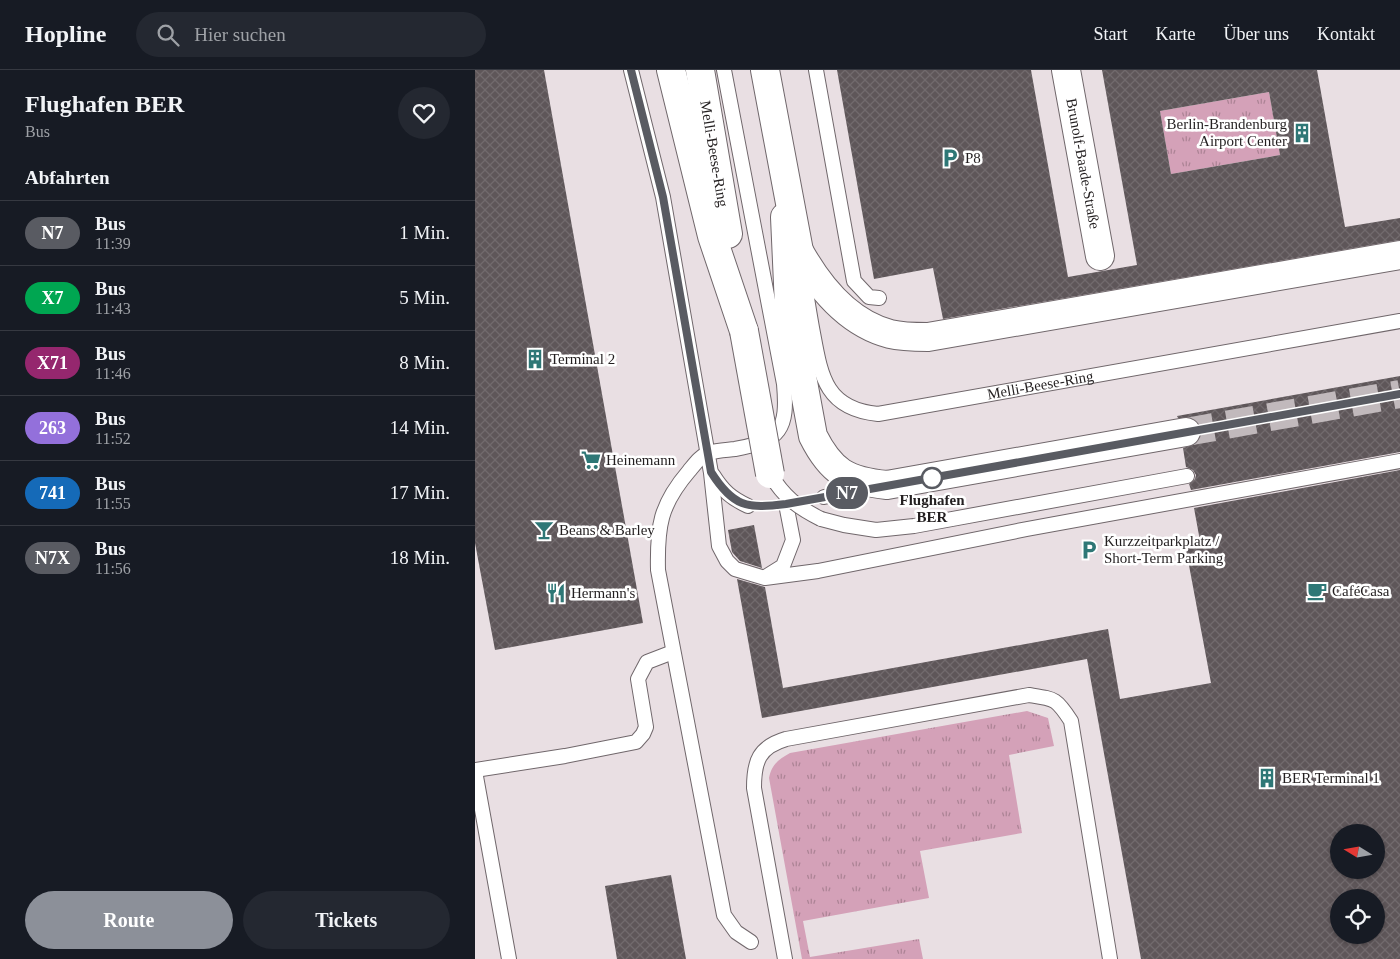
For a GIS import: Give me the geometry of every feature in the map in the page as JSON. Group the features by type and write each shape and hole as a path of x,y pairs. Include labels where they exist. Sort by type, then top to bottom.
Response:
{"street":[{"path":"671,70 712,236 744,332"},
{"name":"Melli-Beese-Ring","path":"700,70 770,474"},
{"name":"Melli-Beese-Ring","path":"765,70 784,171 793,242 789,306 813,436 831,465 846,475 865,482 887,485 1186,432"},
{"name":"Brunolf-Baade-Straße","path":"1066,70 1100,256"},
{"name":"Melli-Beese-Ring","path":"793,242 811,274 826,292 857,319 873,328 891,334 928,337 1400,255"}],"lane":[{"path":"631,70 663,197 711,472 719,546 727,562 735,569 765,578 818,571 1027,529 1400,461"},
{"path":"724,70 786,404 783,421 778,432 770,439 755,446 707,453 678,484 665,504 659,536 658,570 724,915 736,932 751,942"},
{"path":"816,70 854,281 869,297 879,298"},
{"name":"Melli-Beese-Ring","path":"793,242 819,369 830,391 841,402 866,413 878,414 1400,321"},
{"path":"711,472 722,490 748,506"},
{"path":"770,474 780,491 797,505 821,519 852,527 876,530 914,526 1187,476"},
{"path":"823,497 887,485"},
{"path":"765,578 783,566 793,540 786,504"},
{"path":"509,959 475,770 565,756 636,742 646,727 638,679 647,662 673,652"},
{"path":"785,959 754,788 754,770 761,752 774,742 786,739 1029,695 1049,698 1060,704 1071,721 1110,959"}],"green space":[{"path":"1269,92 1280,155 1171,174 1160,111"},
{"path":"1027,711 1048,718 1054,746 1009,755 1022,833 920,851 929,898 803,921 810,957 919,939 923,959 802,959 769,778 776,763 790,753"}],"building":[{"name":"Terminal 2","path":"475,70 544,70 643,623 495,650 475,543"},
{"path":"837,70 1031,70 1068,277 1137,265 1102,70 1317,70 1345,227 1400,218 1400,240 943,319 933,268 874,279","holes":["1269,92 1280,155 1171,174 1160,111"]},
{"path":"1400,376 1400,452 1191,490 1189,484 1195,479 1196,475 1193,470 1186,467 1183,448 1196,444 1200,438 1201,430 1198,422 1192,418 1178,418 1177,416"},
{"name":"BER Terminal 1","path":"1400,470 1400,959 1141,959 1087,659 762,718 737,579 765,587 783,688 1108,629 1120,699 1211,683 1185,544 1200,541 1194,508"},
{"path":"754,525 762,568 740,561 732,552 728,530"},
{"path":"671,875 686,959 617,959 605,886"}],"tunnel":[{"path":"1186,432 1400,394"}],"bus line":[{"name":"N7","path":"631,70 663,197 711,472 722,490 748,506 762,507 786,504 1400,394"}],"place":[{"name":"Berlin-Brandenburg Airport Center","path":"1302,133"},
{"name":"P8","path":"950,158"},
{"name":"Terminal 2","path":"535,359"},
{"name":"Heinemann","path":"591,460"},
{"name":"Flughafen BER","path":"932,478"},
{"name":"Beans & Barley","path":"544,530"},
{"name":"Kurzzeitparkplatz / Short-Term Parking","path":"1089,550"},
{"name":"CaféCasa","path":"1317,591"},
{"name":"Hermann's","path":"556,593"},
{"name":"BER Terminal 1","path":"1267,778"}]}
